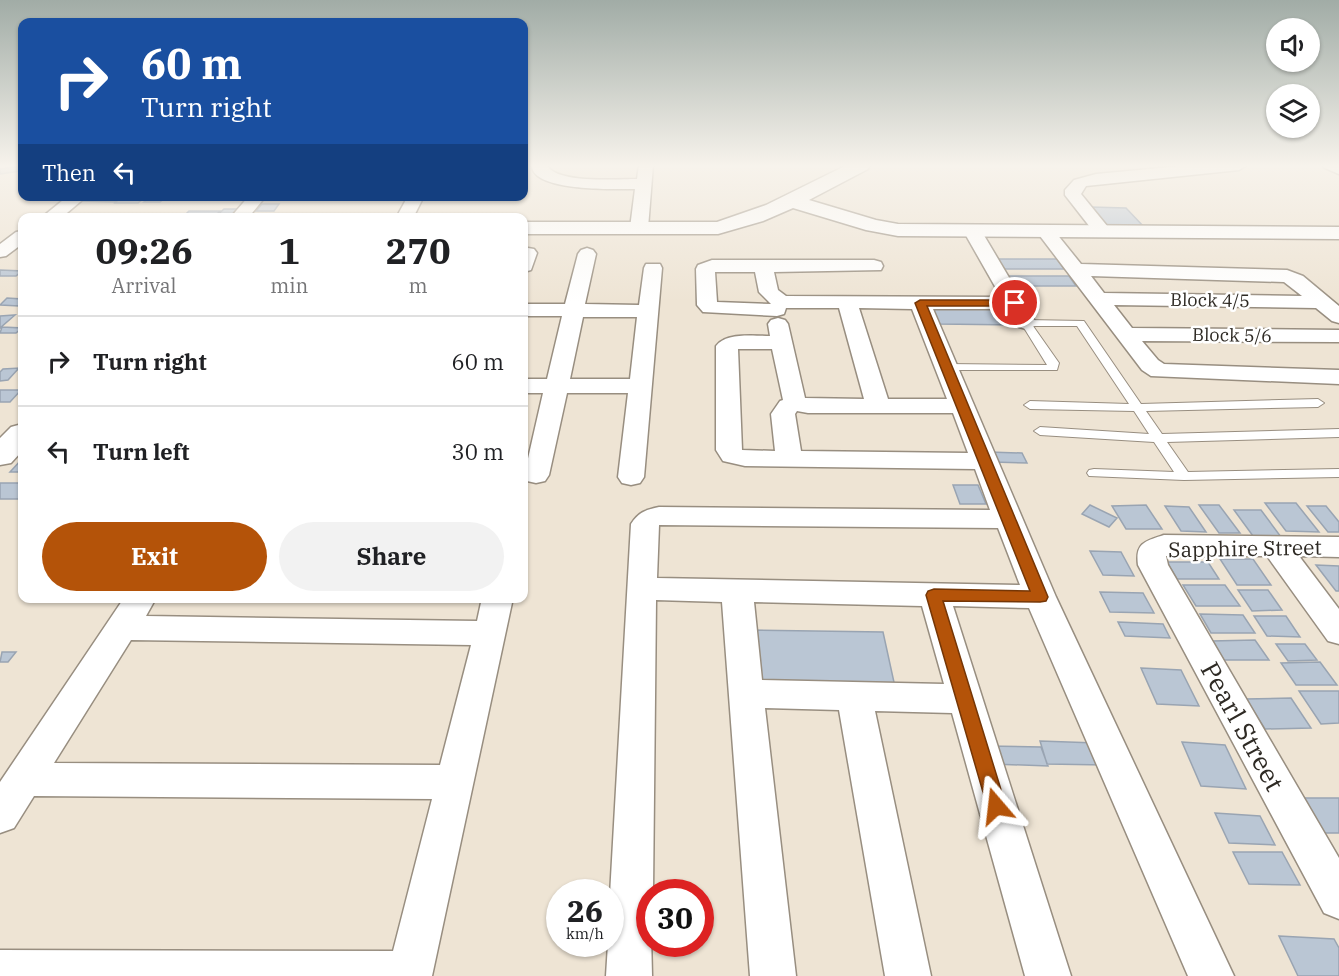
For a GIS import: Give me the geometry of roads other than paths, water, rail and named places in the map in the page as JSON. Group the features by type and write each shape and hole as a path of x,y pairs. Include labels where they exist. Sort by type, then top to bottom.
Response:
{"street":[{"path":"639,228 641,211"},
{"path":"528,228 718,228 742,222 769,211"},
{"path":"823,211 873,226 898,230 1339,233"},
{"path":"1086,211 1103,232"},
{"path":"973,232 1026,323"},
{"path":"1046,232 1150,365 1159,371 1339,377"},
{"path":"0,252 18,239"},
{"path":"536,475 587,254"},
{"path":"886,301 872,261 708,267 705,269 707,305 716,310 847,301 1015,303"},
{"path":"763,266 769,292 779,306 781,342 792,396 797,403"},
{"path":"631,477 653,268"},
{"path":"1076,270 1287,276 1296,280 1339,317"},
{"name":"Block 4/5","path":"1098,298 1322,302"},
{"path":"847,301 878,406"},
{"path":"920,303 1040,597 1211,976"},
{"path":"528,310 649,311"},
{"name":"Block 5/6","path":"1125,334 1339,336"},
{"path":"781,342 735,343 727,346 729,453 745,458 984,461"},
{"path":"528,386 641,386"},
{"path":"789,459 783,414 788,406 797,403 808,406 962,406"},
{"path":"0,456 18,437"},
{"path":"629,976 645,524 650,518 659,516 1008,519"},
{"name":"Sapphire Street","path":"1151,552 1164,545 1339,547"},
{"path":"1275,546 1339,632"},
{"name":"Pearl Street","path":"1151,552 1153,565 1339,898"},
{"path":"641,589 1040,597"},
{"path":"737,592 773,976"},
{"path":"934,595 1048,976"},
{"path":"0,815 138,603"},
{"path":"0,972 410,974 494,616 121,628"},
{"path":"746,694 964,699"},
{"path":"854,696 908,976"},
{"path":"23,779 455,782"}],"lane":[{"path":"946,367 1053,368 1053,363 1026,323"},
{"path":"1026,323 1080,323 1184,476"},
{"path":"1030,405 1138,408 1318,404"},
{"path":"1040,431 1158,438 1339,433"},
{"path":"1094,473 1184,476 1339,473"}]}
